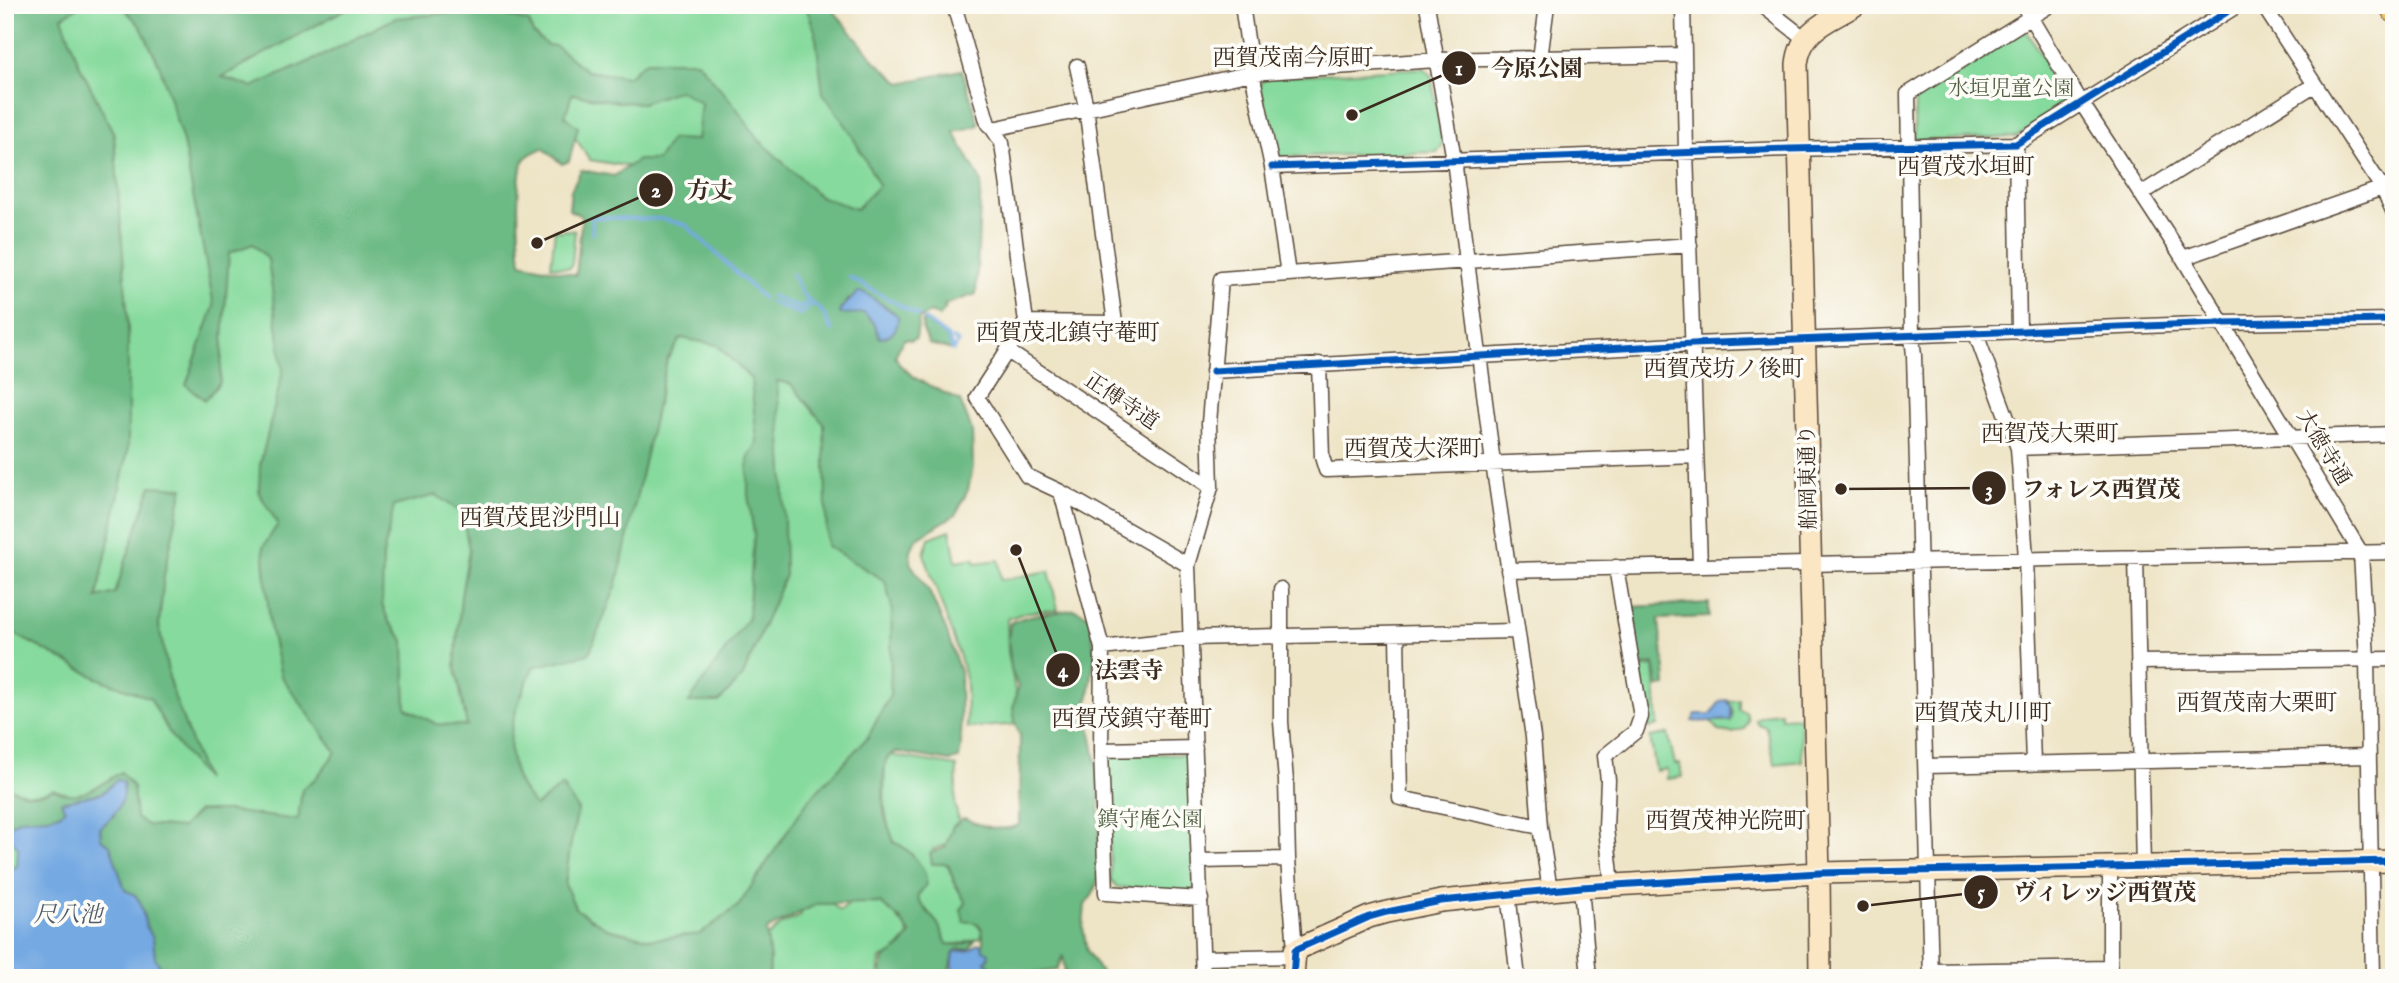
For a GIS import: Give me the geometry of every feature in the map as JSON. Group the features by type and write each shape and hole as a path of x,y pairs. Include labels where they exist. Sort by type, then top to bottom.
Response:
{"main road":[{"path":"2390,5 2394,11"}],"street":[{"path":"954,5 988,124 1002,143 1026,322 1009,352 977,397 1027,476 1188,565"},
{"path":"1242,5 1252,73 1272,167 1287,274"},
{"path":"1427,5 1454,160 1478,357 1533,737 1540,827 1550,890"},
{"path":"1540,58 1547,5"},
{"path":"1683,5 1700,565"},
{"path":"1762,5 1804,38 1856,5"},
{"path":"2050,5 2026,11 1908,94 1912,337 1931,974 2110,973 2110,868"},
{"path":"1272,167 1686,152 2017,144 2238,5"},
{"path":"2263,5 2314,85 2388,187 2394,213"},
{"name":"大徳寺通","path":"2026,11 2081,102 2183,258 2361,553 2370,756 2373,978"},
{"name":"船岡東通り","path":"1804,38 1797,64 1820,978"},
{"path":"993,129 1252,73 1436,60 1683,55"},
{"path":"1026,322 1115,323 1086,107 1077,66"},
{"path":"2141,194 2314,85"},
{"path":"2017,144 2019,332"},
{"path":"2183,258 2388,187"},
{"path":"1203,978 1188,565 1211,486 1209,423 1221,279 1690,245"},
{"path":"1213,371 1693,344 2222,323 2394,320"},
{"path":"1976,334 2018,448 2026,558 2034,763"},
{"name":"正傅寺道","path":"1009,352 1211,486"},
{"path":"1320,364 1322,457 1325,470 1696,456"},
{"path":"2018,448 2394,434"},
{"path":"1060,492 1102,648 1101,750 1106,893 1201,899"},
{"path":"1508,570 2394,552"},
{"path":"2136,556 2143,867"},
{"path":"1612,884 1606,828 1608,780 1605,756 1636,731 1640,717 1616,567"},
{"path":"1281,589 1280,722 1286,781 1294,961"},
{"path":"1102,648 1191,638 1516,631"},
{"path":"1397,634 1399,798 1540,827"},
{"path":"2138,663 2394,659"},
{"path":"1101,750 1195,748"},
{"path":"1926,766 2370,756"},
{"path":"1200,861 1288,859"},
{"path":"1203,958 1294,961 1369,917 1441,901 1508,892 1819,873 2394,861"},
{"path":"1581,887 1589,978"},
{"path":"1508,892 1517,978"}],"green space":[{"path":"5,5 822,5 975,256 724,182 590,160 553,105 257,197 655,326 815,372 844,533 936,611 875,739 726,925 692,951 155,958 167,978 5,978"},
{"path":"5,5 81,5 62,17 79,64 114,134 128,322 128,450 97,598 115,593 151,486 183,488 164,575 159,626 171,687 205,780 171,736 150,698 97,678 5,629"},
{"path":"121,5 353,5 222,77 252,87 322,56 395,18 487,10 529,22 533,33 547,45 556,46 587,71 627,77 646,61 697,61 735,106 758,139 819,196 856,209 879,185 849,130 823,93 815,31 805,5 829,5 875,61 901,83 962,70 979,125 954,132 981,181 976,294 944,305 946,308 939,317 931,312 919,319 916,338 904,339 895,356 900,365 915,378 960,401 972,430 973,467 968,490 956,514 916,539 911,550 910,563 929,591 960,672 961,747 959,759 950,761 897,752 891,754 886,762 883,786 884,811 894,843 911,854 925,874 925,886 918,895 919,901 938,924 947,944 961,945 975,940 969,949 958,949 954,952 945,978 920,978 908,974 903,978 883,978 881,971 884,959 901,947 911,934 900,919 880,903 817,904 766,930 770,959 769,978 167,978 155,958 153,938 146,926 140,902 135,895 125,891 110,846 101,839 100,828 114,815 117,780 102,793 61,802 65,810 57,815 17,821 5,835 5,786 29,794 53,789 72,794 88,791 121,772 133,787 136,818 147,825 182,828 198,811 228,811 298,820 302,789 316,778 336,752 281,676 270,626 263,547 278,524 259,493 260,465 283,371 268,259 253,244 229,253 220,382 205,400 186,385 214,306 183,142 160,67 141,27","holes":["679,90 701,103 697,140 671,139 657,160 638,160 614,176 581,170 571,190 569,210 582,216 576,275 521,263 518,209 522,167 527,157 543,148 562,164 569,161 578,127 565,116 572,94 642,103","867,295 894,312 879,336 874,323 864,313 840,310 848,300","681,338 717,345 751,379 757,443 748,459 748,495 754,534 748,618 689,702 719,702 743,676 785,575 783,468 777,381 791,384 824,424 827,546 885,581 892,608 890,695 868,737 806,803 739,905 700,934 652,939 608,929 576,909 565,885 578,810 562,786 535,806 517,779 510,749 513,722 533,667 589,654 617,584 667,360","436,495 462,513 469,550 461,596 455,664 467,726 436,724 406,708 404,640 389,622 382,604 383,556 394,506"]},
{"name":"水垣児童公園","path":"2025,30 2068,96 2065,105 2016,137 1914,141 1915,98"},
{"path":"1423,68 1431,75 1443,145 1437,152 1281,157 1274,152 1260,85 1266,77"},
{"path":"555,229 562,232 575,231 570,268 551,266"},
{"path":"923,320 947,337 952,350 929,344 922,328"},
{"path":"950,530 956,561 974,558 976,563 999,560 1001,580 1049,571 1058,610 1027,612 1007,619 1008,652 1021,724 967,728 966,683 961,660 924,554 929,538"},
{"path":"1709,603 1709,617 1659,619 1666,686 1658,687 1654,664 1639,666 1630,607"},
{"path":"1074,609 1090,616 1095,654 1087,708 1099,778 1100,873 1093,894 1085,905 1083,928 1087,951 1102,974 1101,978 1065,978 1063,955 1057,970 1016,978 989,978 992,975 984,959 981,928 973,922 964,922 961,910 966,903 948,864 932,864 930,853 945,848 953,826 964,818 991,828 1019,825 1020,736 1013,708 1018,687 1011,669 1008,640 1010,623 1026,617"},
{"path":"1654,666 1658,726 1649,728 1640,668"},
{"path":"1739,700 1739,710 1746,712 1748,720 1744,729 1733,733 1718,731 1711,721 1731,721 1733,712 1729,701"},
{"path":"1781,712 1781,718 1800,717 1802,761 1775,764 1766,727 1758,724 1755,719"},
{"path":"1668,734 1675,764 1680,764 1682,777 1667,779 1667,769 1656,771 1650,737"},
{"name":"鎮守庵公園","path":"1110,753 1189,755 1195,888 1190,893 1117,887 1111,880 1107,759"},
{"path":"890,755 957,766 955,805 959,822 953,827 946,845 933,849 947,864 966,903 961,910 981,929 982,937 947,945 919,901 918,897 926,881 897,848 887,823 885,761"},
{"path":"866,882 907,929 909,936 893,954 880,959 878,978 770,978 767,937 782,924 801,916 801,908 816,900 832,904 840,911"}],"water":[{"path":"858,292 865,293 898,316 896,328 891,334 880,338 874,323 864,313 840,314 840,310"},
{"path":"1727,700 1731,706 1731,720 1692,721 1696,714 1711,714 1720,701"},
{"name":"尺八池","path":"117,780 123,781 123,796 115,813 100,828 101,839 110,845 125,890 135,895 140,902 146,926 153,938 155,958 167,978 5,978 5,872 17,866 18,848 6,832 17,821 58,815 65,810 61,802 102,793"},
{"path":"982,944 983,950 989,953 985,961 994,970 989,978 951,978 954,952 970,950"}],"waterway":[{"path":"592,234 592,217 643,219"},
{"path":"646,219 661,219 686,225 763,298"},
{"path":"792,274 802,294 810,301"},
{"path":"849,277 919,316"},
{"path":"772,296 799,308 809,300"},
{"path":"770,302 801,314 813,304"},
{"path":"814,304 822,311 832,331"},
{"path":"925,320 948,337 953,350"},
{"path":"953,339 958,342 953,350"}],"cycle path":[{"path":"1272,167 2016,144 2238,5"},
{"path":"1213,371 1693,344 2222,323 2394,320"},
{"path":"1293,978 1295,950 1369,917 1441,901 1581,887 1819,873 2394,861"}],"place":[{"name":"今原公園","path":"1352,115"},
{"name":"方丈","path":"537,243"},
{"name":"フォレス西賀茂","path":"1841,489"},
{"name":"法雲寺","path":"1016,550"},
{"name":"ヴィレッジ西賀茂","path":"1863,906"}],"district":[{"name":"西賀茂南今原町","path":"1293,58"},
{"name":"西賀茂水垣町","path":"1966,167"},
{"name":"西賀茂北鎮守菴町","path":"1068,333"},
{"name":"西賀茂坊ノ後町","path":"1724,369"},
{"name":"西賀茂大栗町","path":"2050,434"},
{"name":"西賀茂大深町","path":"1413,449"},
{"name":"西賀茂毘沙門山","path":"540,518"},
{"name":"西賀茂南大栗町","path":"2257,703"},
{"name":"西賀茂丸川町","path":"1983,713"},
{"name":"西賀茂鎮守菴町","path":"1132,719"},
{"name":"西賀茂神光院町","path":"1726,821"}]}
